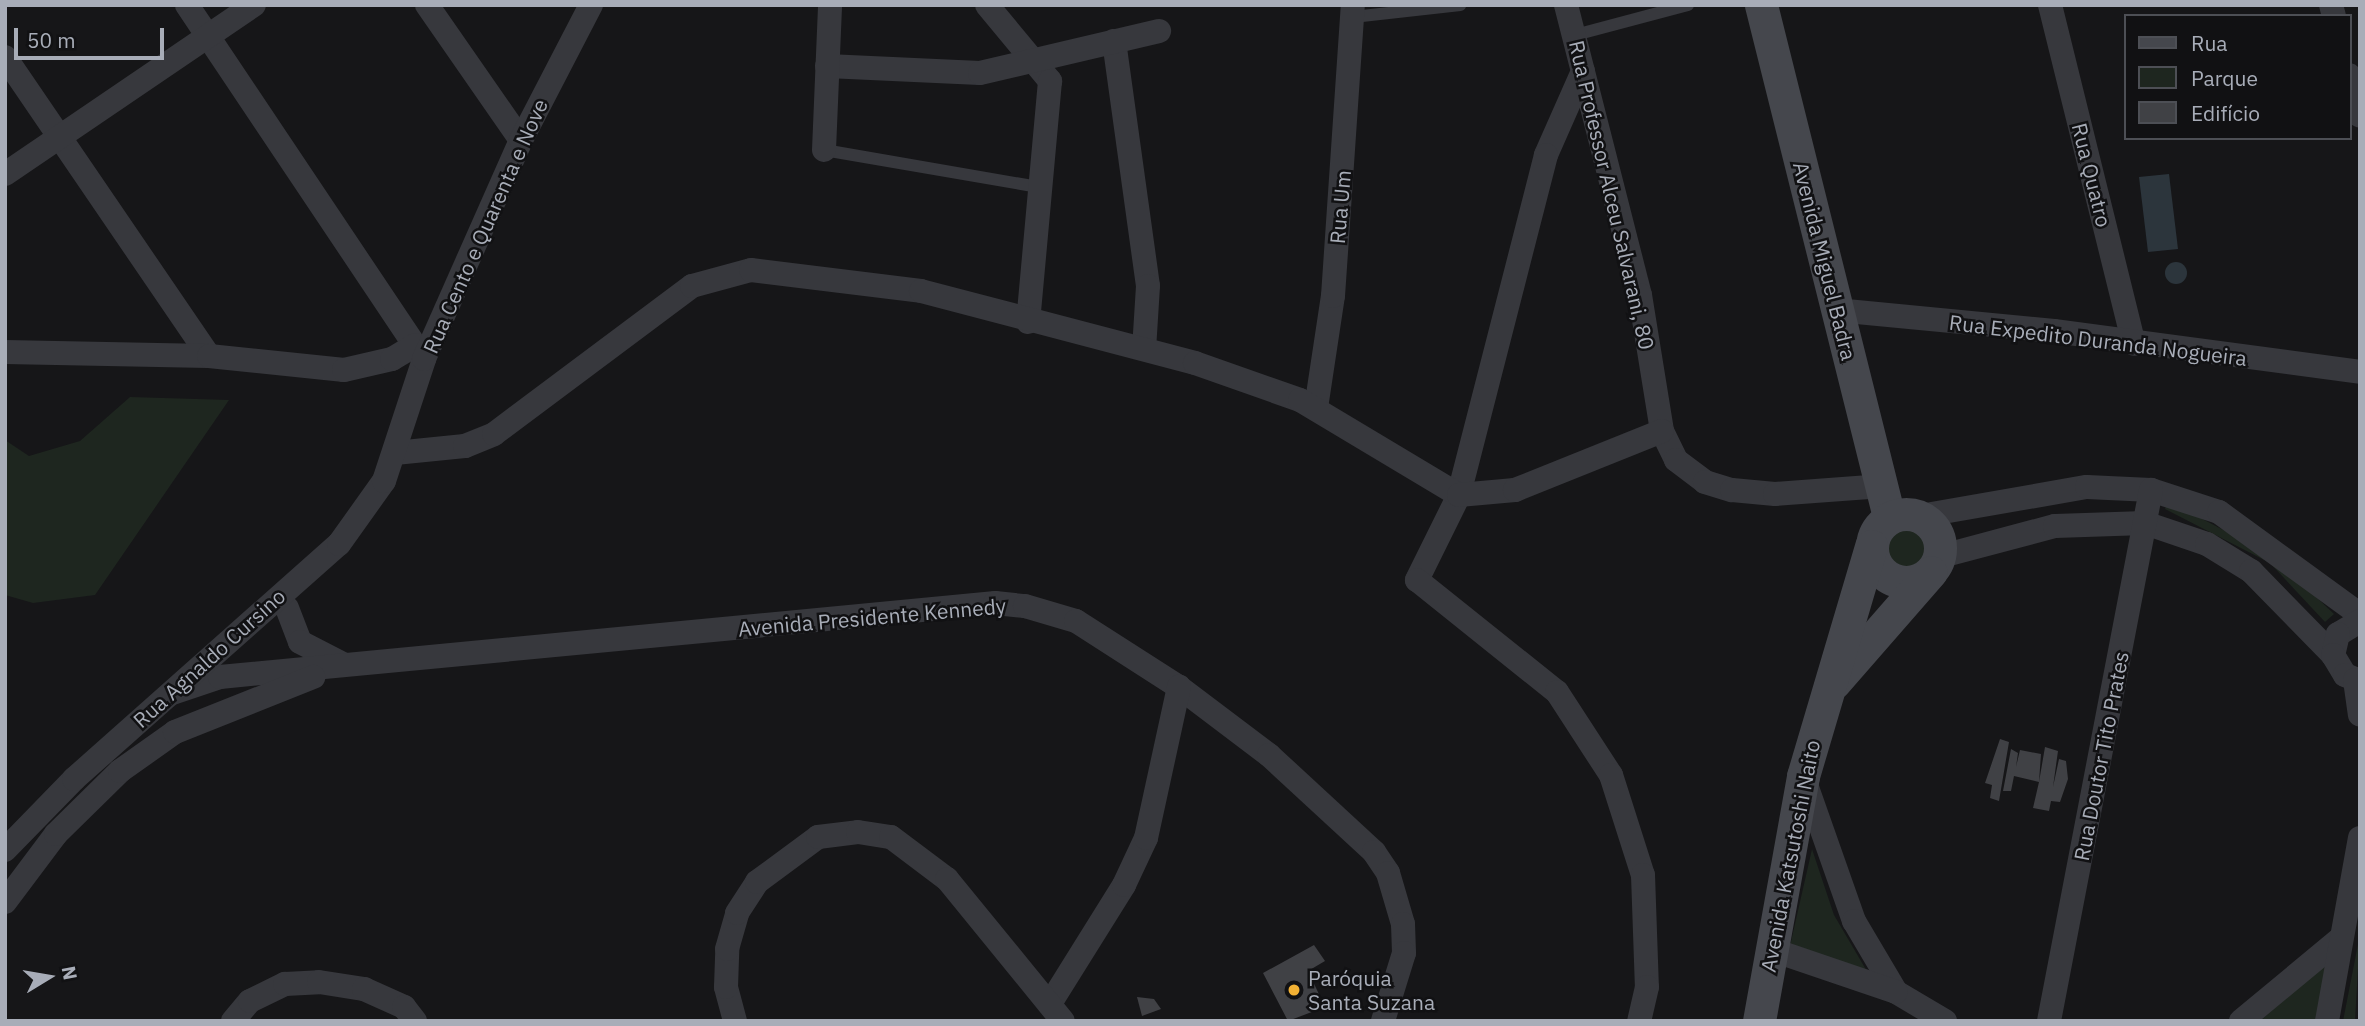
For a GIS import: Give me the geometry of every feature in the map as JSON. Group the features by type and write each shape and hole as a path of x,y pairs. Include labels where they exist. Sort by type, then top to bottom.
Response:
{"main road":[{"name":"Avenida Miguel Badra","path":"1762,5 1836,310 1897,507"},
{"path":"1897,507 1936,531 1936,564 1825,693 1871,546 1897,507"},
{"path":"1871,546 1879,569 1898,582 1936,564"},
{"name":"Avenida Katsutoshi Naito","path":"1759,1021 1803,776 1825,693"}],"street":[{"path":"5,352 209,356 344,370 419,352 187,5"},
{"path":"5,174 210,39 254,5"},
{"path":"427,5 521,140"},
{"name":"Rua Cento e Quarenta e Nove","path":"395,453 419,352 521,140 591,5"},
{"path":"824,150 831,5"},
{"path":"987,5 1038,59 1050,93 1043,188 1028,321"},
{"name":"Rua Professor Alceu Salvarani, 80","path":"1566,5 1640,295 1662,431 1676,460 1705,482 1732,490 1897,507"},
{"name":"Rua Quatro","path":"2050,5 2133,344"},
{"name":"Rua Um","path":"1316,408 1333,296 1353,11"},
{"path":"827,66 980,73 1158,31"},
{"path":"1114,41 1148,286 1144,349"},
{"path":"5,58 209,356"},
{"path":"1583,71 1546,155 1459,495 1417,580 1557,692 1611,775 1643,875 1647,987 1639,1021"},
{"path":"2351,82 2360,116"},
{"path":"395,453 465,446 495,434 673,298 723,275 789,272 921,291 1028,321 1144,349 1316,408 1459,495 1515,490 1662,431"},
{"name":"Rua Expedito Duranda Nogueira","path":"1836,310 2360,372"},
{"name":"Rua Agnaldo Cursino","path":"5,850 172,693 339,544 384,481 395,453"},
{"path":"1897,507 2087,487 2151,490 2219,512 2360,615"},
{"name":"Rua Doutor Tito Prates","path":"2049,1021 2151,490"},
{"path":"1936,564 2055,526 2145,523 2207,544 2251,571 2357,680 2360,715"},
{"path":"5,902 14,872 120,771 157,745 287,608 339,544"},
{"name":"Avenida Presidente Kennedy","path":"172,693 220,677 995,603 1076,621 1180,687 1269,755 1374,852 1388,873 1403,924 1404,953 1383,1021"},
{"path":"287,608 300,642 347,666"},
{"path":"220,677 254,619"},
{"path":"2333,655 2338,634 2360,621"},
{"name":"Avenida Presidente Kennedy","path":"157,745 231,707 347,666"},
{"path":"220,677 231,707"},
{"path":"735,1021 726,987 737,913 783,857 837,832 891,837 920,856 1057,1011 1146,838 1180,687"},
{"path":"1803,776 1833,872 1896,992"},
{"path":"2327,1021 2342,938 2355,902 2360,838"},
{"path":"2241,1021 2342,938"},
{"path":"1770,949 1896,992 1945,1021"},
{"path":"233,1021 250,1001 285,984 319,982 364,989 404,1007 415,1021"}],"lane":[{"path":"1353,11 1460,5"},
{"path":"1575,35 1688,5"},
{"path":"824,150 1043,188"}],"green space":[{"path":"130,397 229,400 95,595 33,603 5,595 5,440 29,456 80,441"},
{"path":"2168,501 2273,556 2334,614 2325,622 2270,563 2165,509"},
{"path":"1906,524 1915,525 1922,530 1927,537 1927,555 1922,562 1915,567 1906,568 1897,567 1890,562 1885,555 1884,546 1885,537 1890,530 1897,525"},
{"path":"1812,849 1834,915 1868,973 1790,946"},
{"path":"2360,934 2355,1021 2343,1021"},
{"path":"2326,963 2318,1021 2260,1021"}],"shaded area":[{"path":"2169,174 2178,249 2148,252 2139,177"},
{"path":"2176,262 2184,265 2187,273 2184,281 2176,284 2168,281 2165,273 2168,265"}],"building":[{"path":"2000,739 2009,742 1999,801 1990,798 1992,785 1985,783"},
{"path":"2045,747 2058,751 2053,787 2059,759 2066,761 2068,779 2060,802 2051,801 2049,811 2033,808"},
{"path":"2011,749 2018,753 2016,767 2020,750 2041,754 2039,782 2014,776 2011,791 2003,791"},
{"name":"Paróquia Santa Suzana","path":"1314,945 1325,961 1308,971 1325,1007 1288,1021 1263,973"},
{"path":"1137,997 1154,999 1161,1009 1142,1016"}],"place":[{"name":"Paróquia Santa Suzana","path":"1294,990"}]}
